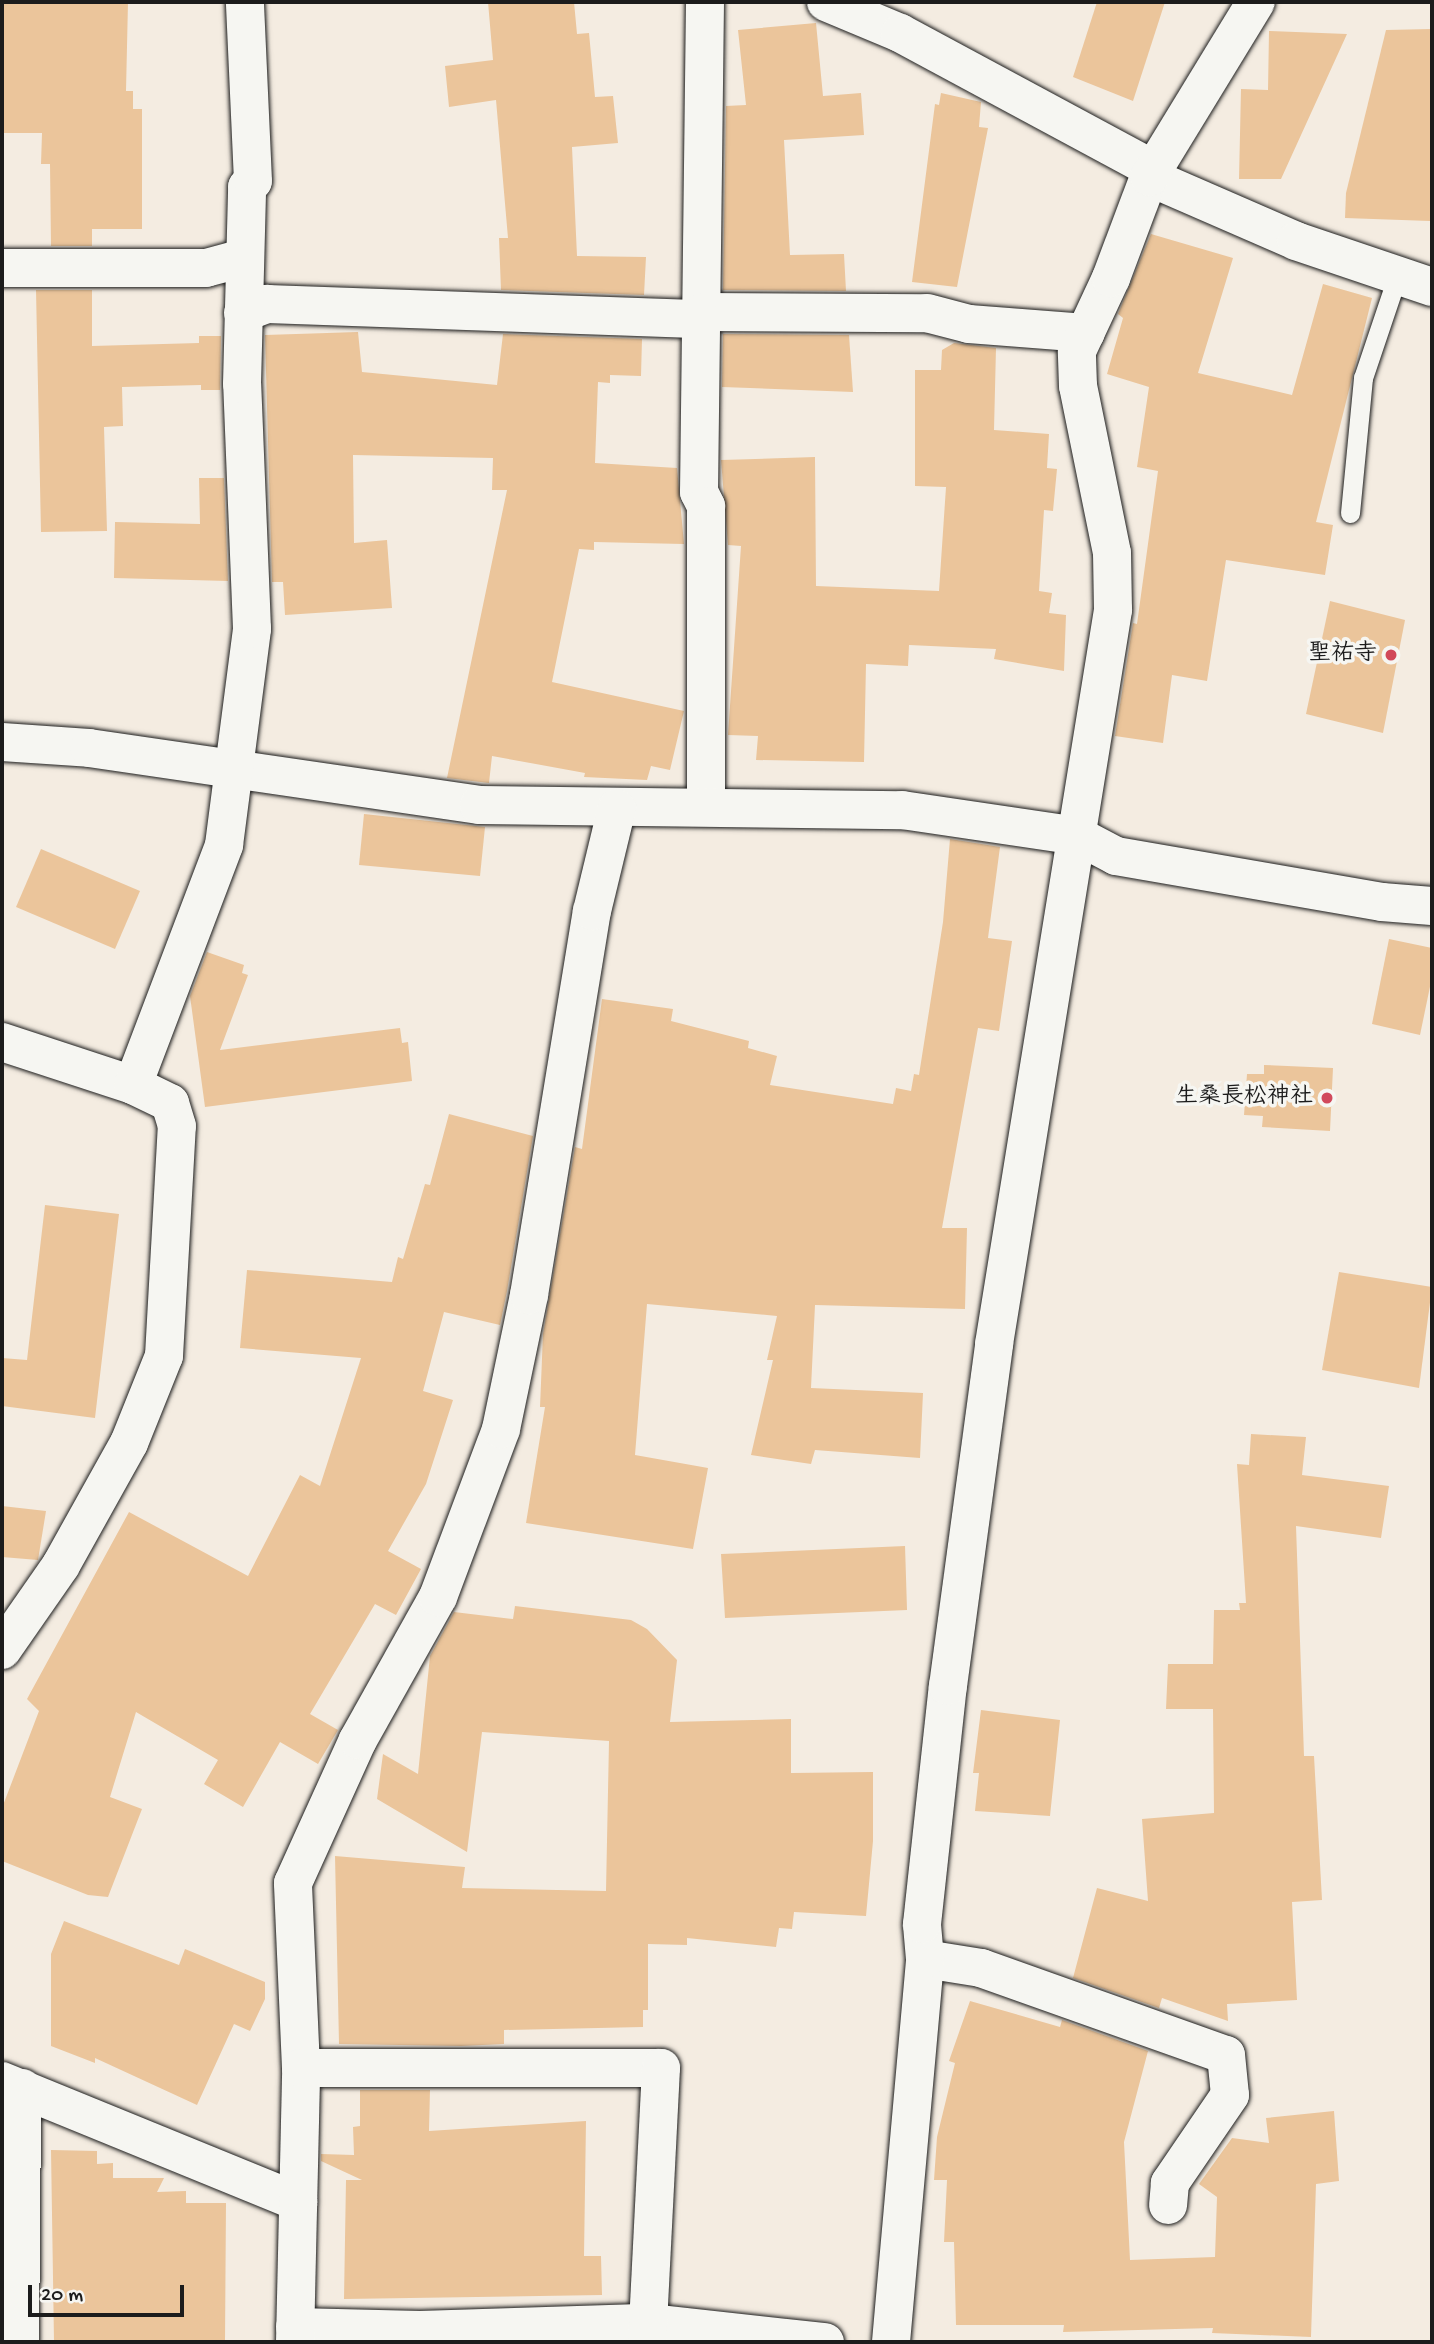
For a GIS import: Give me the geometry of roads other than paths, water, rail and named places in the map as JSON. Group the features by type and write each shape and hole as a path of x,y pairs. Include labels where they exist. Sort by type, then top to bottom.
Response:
{"street":[{"path":"133,1085 224,845 237,771 252,629 243,313 247,187 253,181 245,2"},
{"path":"705,2 699,492 706,506 705,806"},
{"path":"826,2 900,33 1152,174 1296,241 1415,281"},
{"path":"891,2342 925,1959 922,1924 942,1739 986,1399 1113,610 1112,553 1078,386 1077,351 1152,174 1256,2"},
{"path":"2,268 206,268 244,258"},
{"path":"243,313 267,304 702,315 927,313 969,324 1086,333"},
{"path":"2,742 89,748 480,805 883,808 1078,836 1116,856 1382,902 1432,906"},
{"path":"617,808 592,911 529,1295 501,1429 438,1597 358,1740 293,1883 301,2068 295,2335 420,2330 648,2333 825,2342"},
{"path":"2,1042 133,1085 170,1103 177,1126 164,1356 129,1443 61,1565 2,1650"},
{"path":"925,1959 981,1968 1226,2055 1230,2095 1170,2183 1168,2205"},
{"path":"301,2068 662,2068 648,2333"},
{"path":"20,2342 12,2085 298,2202"}],"lane":[{"path":"1350,513 1363,378 1415,281"}],"place":[{"name":"聖祐寺","path":"1391,655"},
{"name":"生桑長松神社","path":"1327,1098"}]}
